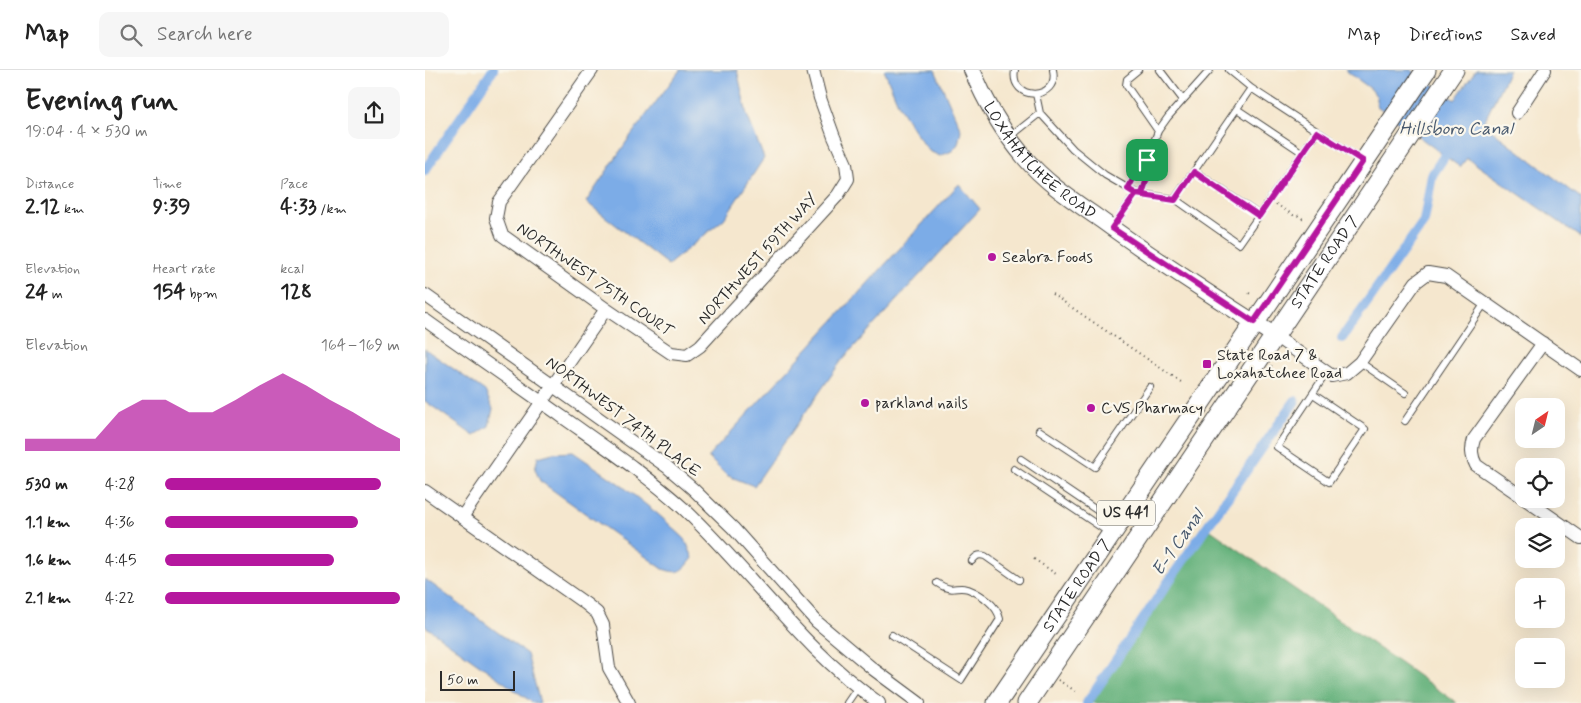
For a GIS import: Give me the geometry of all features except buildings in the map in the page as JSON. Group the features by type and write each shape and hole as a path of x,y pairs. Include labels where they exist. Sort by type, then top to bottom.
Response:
{"main road":[{"name":"LOXAHATCHEE ROAD","path":"972,70 1001,126 1025,158 1057,189 1112,228 1275,336"},
{"name":"STATE ROAD 7","path":"1002,698 1254,322 1426,70"},
{"name":"STATE ROAD 7","path":"1027,703 1450,77"}],"street":[{"name":"NORTHWEST 75TH COURT","path":"592,70 499,202 496,218 502,235 606,310 671,353 687,355"},
{"name":"NORTHWEST 59TH WAY","path":"687,355 700,346 838,195 848,179 846,164 834,137 813,70"},
{"path":"1517,113 1545,70"},
{"path":"1275,336 1332,376 1347,373 1360,362 1416,282 1429,273 1445,276 1581,370"},
{"name":"NORTHWEST 74TH PLACE","path":"425,295 638,444 686,483 733,528 817,622 867,665 919,703"},
{"path":"462,517 606,310"},
{"name":"NORTHWEST 74TH PLACE","path":"425,320 643,474 684,509 710,535 794,628 858,687 879,703"},
{"path":"1515,492 1476,464 1472,456 1471,447 1474,439 1543,343"},
{"path":"425,491 597,613 603,624 609,668 629,703"},
{"path":"1538,508 1581,538"}],"lane":[{"path":"1015,70 1015,80 1018,86 1023,91 1036,94 1047,90 1054,75 1053,70"},
{"path":"1138,70 1127,79 1126,85 1158,130"},
{"path":"1160,70 1183,100"},
{"path":"1147,160 1158,130 1210,70"},
{"path":"1229,70 1251,88 1363,161"},
{"path":"1175,200 1251,88"},
{"path":"1036,94 1040,113 1073,150 1105,175 1139,194 1175,200 1239,244 1317,132"},
{"path":"1237,108 1303,153"},
{"path":"1009,137 1040,113"},
{"path":"1128,189 1142,161 1147,160"},
{"path":"1112,228 1139,194 1151,166 1147,160"},
{"path":"1194,172 1259,216"},
{"path":"1405,421 1485,304"},
{"path":"1360,362 1405,393"},
{"path":"1313,394 1365,429 1329,482 1277,447 1327,372"},
{"path":"1039,430 1095,467 1150,387"},
{"path":"1021,459 1115,530"},
{"path":"1014,469 1115,530"},
{"path":"972,561 975,556 980,554 985,556 1019,580"},
{"path":"893,635 961,680 1000,619 999,613 989,602 969,589 946,589 937,583"},
{"path":"847,703 858,687"}],"path":[{"path":"1276,204 1303,219"},
{"path":"1052,294 1184,384"},
{"path":"1034,559 1056,574"},
{"path":"1048,673 1077,692"}],"green space":[{"path":"1205,526 1457,703 1087,703"}],"water":[{"path":"680,70 737,70 747,115 764,158 724,219 668,265 586,202 629,138"},
{"path":"884,70 935,70 961,130 958,144 952,151 940,156 929,151 900,108"},
{"name":"Hillsboro Canal","path":"1345,70 1411,70 1455,100 1476,70 1509,70 1484,122 1488,128 1581,198 1581,237 1467,158 1460,167 1377,106 1377,97 1371,89"},
{"path":"959,184 980,209 842,360 754,486 726,475 708,457"},
{"path":"425,349 485,391 493,409 489,426 474,436 425,401"},
{"path":"573,452 621,485 659,515 685,539 693,558 681,571 673,572 663,569 540,481 535,469 538,457 553,453"},
{"path":"425,579 527,654 540,703 533,703 425,626"}],"waterway":[{"path":"425,170 493,70"},
{"name":"E-1 Canal","path":"1342,338 1424,221 1432,175 1451,146"},
{"name":"E-1 Canal","path":"1087,703 1169,581 1295,401"}],"place":[{"name":"Seabra Foods","path":"992,257"},
{"name":"State Road 7 & Loxahatchee Road","path":"1207,364"},
{"name":"parkland nails","path":"865,403"},
{"name":"CVS Pharmacy","path":"1091,408"}],"route":[{"path":"1147,160 1142,161 1128,189 1136,194 1175,200 1194,172 1259,216 1317,132 1363,161 1254,322 1112,228 1136,194 1142,194 1151,166 1147,160"}]}
